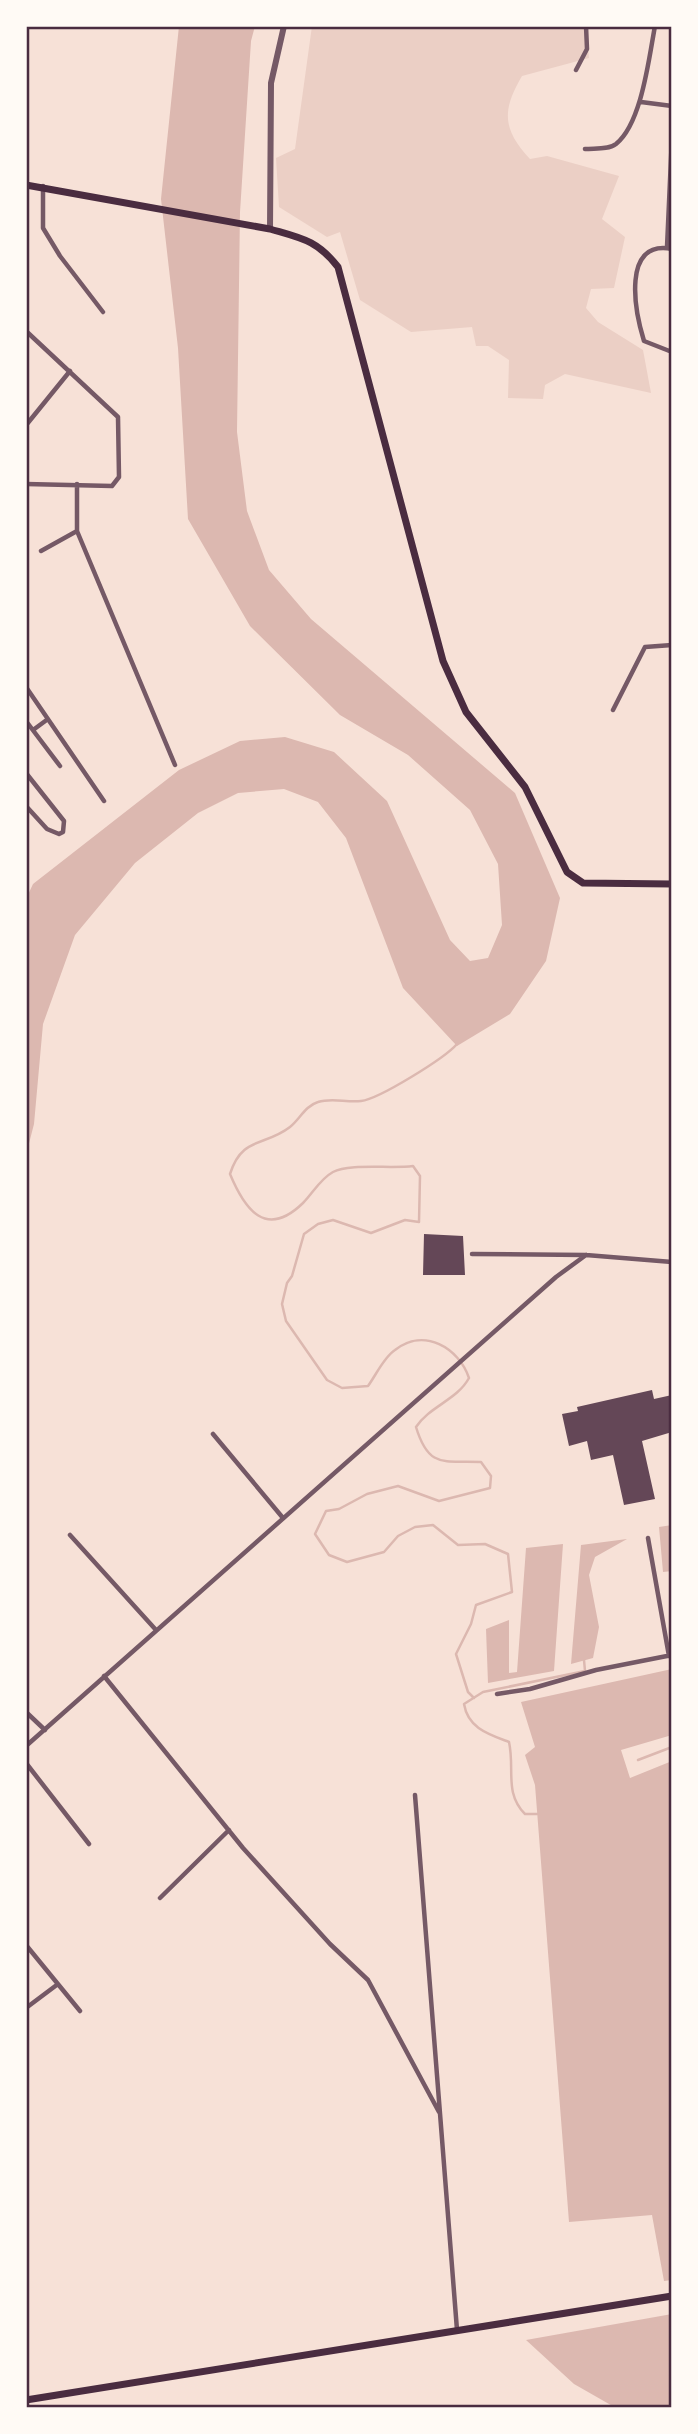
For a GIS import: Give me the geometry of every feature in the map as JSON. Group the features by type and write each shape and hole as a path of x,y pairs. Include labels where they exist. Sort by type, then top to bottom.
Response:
{"main road":[{"path":"26,185 270,229 309,240 324,249 338,267 443,661 466,712 525,787 567,873 583,883 672,884"},
{"path":"26,2400 672,2296"}],"street":[{"path":"270,229 271,83 285,26"},
{"path":"576,71 587,49 586,26"},
{"path":"584,149 605,148 617,143 641,102 655,26"},
{"path":"641,102 672,106"},
{"path":"672,136 669,248 646,251 638,260 636,274 639,327 644,341 672,352"},
{"path":"43,186 43,228 60,256 103,312"},
{"path":"26,331 118,417 117,483 26,484"},
{"path":"27,424 70,371"},
{"path":"77,484 77,531 175,765"},
{"path":"41,551 77,531"},
{"path":"613,710 645,647 672,645"},
{"path":"26,687 104,801"},
{"path":"33,730 48,719"},
{"path":"26,721 60,766"},
{"path":"26,773 64,821 63,831 59,834 47,829 26,806"},
{"path":"472,1254 586,1255 672,1262"},
{"path":"26,1746 586,1255"},
{"path":"213,1434 283,1518"},
{"path":"70,1535 156,1630"},
{"path":"497,1694 530,1689 596,1670 670,1656 648,1538"},
{"path":"104,1676 229,1829 330,1944 368,1980 439,2112"},
{"path":"26,1712 45,1730"},
{"path":"26,1763 89,1844"},
{"path":"415,1795 457,2330"},
{"path":"160,1898 229,1829"},
{"path":"26,1945 80,2011"},
{"path":"26,2008 58,1984"}],"shaded area":[{"path":"179,26 255,26 251,41 240,212 237,432 247,511 269,570 311,619 515,793 560,898 546,961 510,1014 457,1046 403,988 346,838 318,802 284,789 238,793 198,813 135,863 75,935 43,1024 34,1124 26,1155 26,899 33,884 179,770 240,741 285,737 334,752 387,801 450,940 470,961 488,958 502,925 498,864 470,810 408,755 340,715 250,626 188,519 178,348 161,199"},
{"path":"312,26 586,26 589,58 522,76 511,99 508,119 514,138 530,159 547,156 619,176 602,219 625,237 614,288 591,289 586,308 598,322 643,350 651,393 565,374 545,385 543,399 508,398 509,360 488,346 476,346 472,327 411,332 360,300 340,232 327,237 279,207 276,158 295,149"},
{"path":"672,1525 672,1571 663,1572 659,1527"},
{"path":"627,1539 595,1557 589,1575 599,1627 593,1658 571,1664 581,1545"},
{"path":"563,1544 554,1671 488,1683 486,1629 509,1620 509,1673 517,1672 526,1548"},
{"path":"672,1669 672,1735 621,1750 630,1778 672,1761 672,2280 664,2281 652,2215 569,2222 535,1785 525,1755 535,1747 521,1702"},
{"path":"672,2314 672,2408 616,2408 574,2384 526,2340"}],"building":[{"path":"424,1234 463,1236 465,1275 423,1275"},
{"path":"652,1390 654,1399 672,1395 672,1432 642,1441 655,1499 624,1505 613,1455 591,1460 587,1441 569,1446 562,1414 578,1411 577,1407"}],"waterway":[{"path":"457,1044 411,1077 370,1099 329,1100 313,1104 290,1127 241,1153 230,1174 250,1208 258,1216 268,1219 278,1219 290,1214 324,1178 340,1169 413,1166 420,1176 419,1222 405,1220 371,1233 333,1220 318,1224 304,1234 282,1304 286,1321 327,1380 342,1388 368,1386 391,1353 406,1343 417,1340 439,1344 449,1350 464,1367 469,1378 464,1386 416,1427 427,1450 440,1460 481,1462 491,1476 490,1488 439,1501 398,1486 367,1494 339,1509 326,1511 315,1534 329,1555 347,1562 384,1552 398,1536 415,1527 433,1525 458,1545 485,1544 508,1554 512,1592 476,1605 471,1624 456,1654 468,1692 474,1698"},
{"path":"537,1814 525,1814 514,1798 509,1742 474,1724 464,1704 483,1692 585,1671 584,1660"},
{"path":"638,1760 672,1747"}]}
